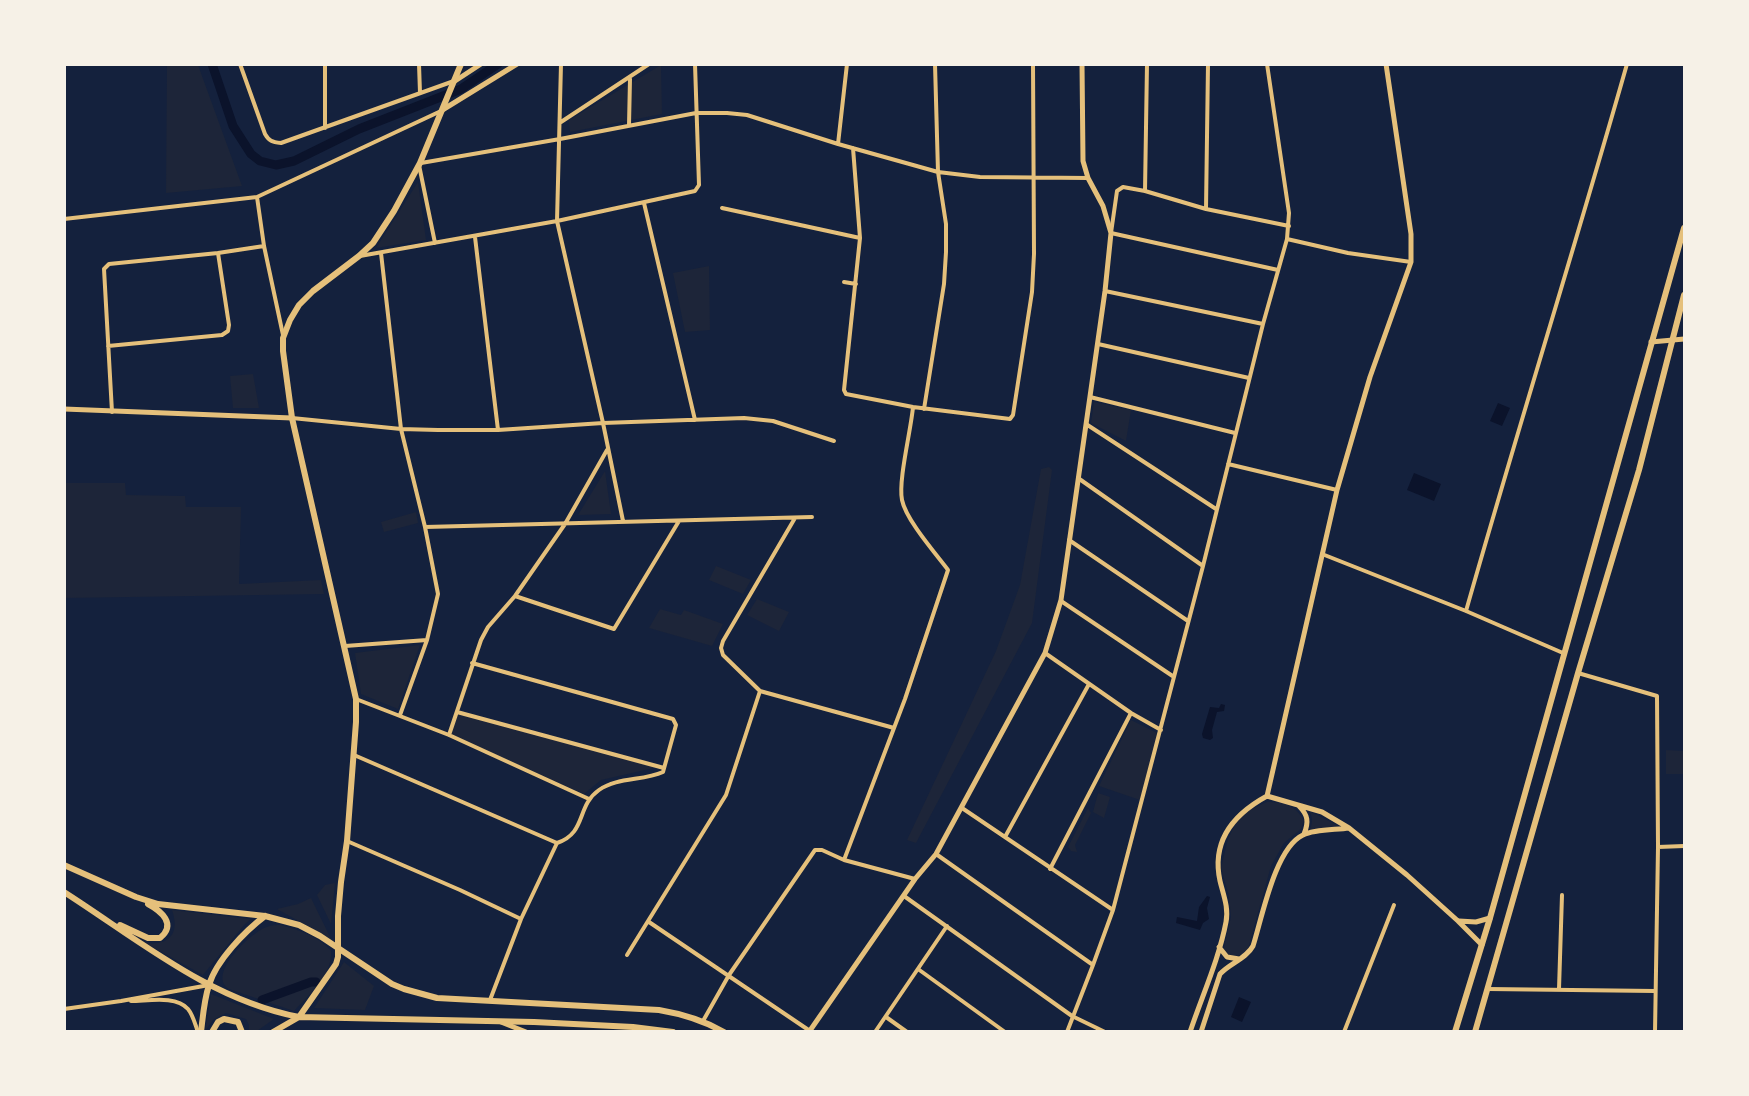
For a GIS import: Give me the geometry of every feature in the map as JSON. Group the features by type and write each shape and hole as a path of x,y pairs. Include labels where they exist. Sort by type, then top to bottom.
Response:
{"main road":[{"path":"273,1032 299,1017 336,964 340,893 354,755 356,699 292,417 283,338 299,305 373,243 394,212 420,164 445,108 461,64"},
{"path":"1455,1032 1490,918 1684,228"},
{"path":"1475,1032 1639,470 1684,295"},
{"path":"64,865 136,897 158,904 265,916 299,925 404,989 437,998 659,1010 703,1020 724,1032"},
{"path":"64,892 208,985 248,1003 299,1017 497,1020 633,1027 673,1032"},
{"path":"98,914 148,938 160,938 167,929 165,915 136,897"},
{"path":"200,1032 208,985 221,961 249,929 265,916"},
{"path":"212,1032 218,1022 224,1019 238,1022 242,1032"}],"street":[{"path":"240,64 264,134 270,141 281,143 455,82 480,64"},
{"path":"325,128 326,64"},
{"path":"419,64 420,93"},
{"path":"64,219 257,197 445,108 517,64"},
{"path":"561,64 557,221 623,521"},
{"path":"561,122 649,64"},
{"path":"359,256 475,237 695,191 698,188 695,64"},
{"path":"838,144 847,64"},
{"path":"924,409 944,284 946,252 946,224 938,172 935,64"},
{"path":"853,148 860,238 844,390 846,394 924,409 1010,419 1013,416 1032,292 1034,254 1033,64"},
{"path":"1082,64 1082,149 1088,178 1099,198 1111,233"},
{"path":"1145,191 1147,64"},
{"path":"1206,208 1208,64"},
{"path":"1066,1032 1113,910 1203,566 1263,324 1287,239 1289,213 1267,64"},
{"path":"1190,1032 1219,947 1227,912 1218,871 1221,846 1236,817 1267,796 1337,490 1370,377 1410,262 1411,234 1386,64"},
{"path":"1466,611 1533,379 1573,254 1627,64"},
{"path":"629,125 630,78"},
{"path":"435,244 420,164 696,113 747,115 938,172 980,177 1088,178"},
{"path":"649,922 810,1031 915,879 936,854 1045,653 1061,600 1117,191 1124,187 1145,191 1206,208 1289,226"},
{"path":"257,197 264,246 283,338"},
{"path":"644,202 695,420"},
{"path":"722,208 860,238"},
{"path":"1111,233 1278,270"},
{"path":"475,237 498,430"},
{"path":"1287,239 1348,253 1410,262"},
{"path":"112,411 104,269 110,264 218,254 264,246"},
{"path":"381,253 400,429 425,527 438,594 427,640 400,716"},
{"path":"108,346 222,335 228,331 218,254"},
{"path":"844,282 856,284"},
{"path":"1105,291 1263,324"},
{"path":"1652,342 1684,339"},
{"path":"1097,344 1249,378"},
{"path":"1089,397 1235,433"},
{"path":"844,860 894,728 948,570 918,531 901,500 913,407"},
{"path":"64,409 292,417 400,429 498,430 603,423 744,418 773,421 834,441"},
{"path":"1085,424 1216,509"},
{"path":"449,735 472,663 488,627 515,596 565,525 608,450"},
{"path":"1227,464 1337,490"},
{"path":"1078,478 1203,566"},
{"path":"425,527 812,517"},
{"path":"795,518 723,641 721,648 723,655 760,692 894,728"},
{"path":"515,596 614,629 680,521"},
{"path":"1069,540 1188,621"},
{"path":"1322,553 1563,653"},
{"path":"1061,600 1174,676"},
{"path":"345,646 427,640"},
{"path":"1045,653 1131,713 1161,730"},
{"path":"472,663 673,719 676,725 664,768 659,774 606,786 589,799 572,836 557,843 521,918 490,1000"},
{"path":"1578,673 1657,696 1658,847 1655,1032"},
{"path":"1005,837 1089,684"},
{"path":"627,955 726,795 760,692"},
{"path":"356,699 449,735 589,799"},
{"path":"458,712 664,768"},
{"path":"1050,869 1131,713"},
{"path":"354,755 557,843"},
{"path":"1267,796 1296,803 1331,816 1349,828 1458,921 1482,945"},
{"path":"1296,803 1307,817 1304,834"},
{"path":"962,808 1113,910"},
{"path":"1201,1032 1220,974 1251,951 1283,855 1289,846 1304,834 1349,828"},
{"path":"347,841 521,918"},
{"path":"1658,847 1684,846"},
{"path":"703,1020 729,975 815,850 822,850 844,860 915,879"},
{"path":"936,854 1093,965"},
{"path":"1559,989 1562,895"},
{"path":"904,896 1072,1016 1105,1032"},
{"path":"1344,1032 1394,905"},
{"path":"1458,921 1476,922 1490,918"},
{"path":"875,1032 947,926"},
{"path":"1219,947 1227,957 1239,960"},
{"path":"918,969 1005,1032"},
{"path":"64,1009 122,1002 208,985"},
{"path":"1488,989 1655,991"},
{"path":"122,1002 169,1000 178,1002 189,1011 200,1032"},
{"path":"886,1017 907,1032"},
{"path":"497,1020 526,1032"}],"shaded area":[{"path":"167,65 198,65 242,186 166,193"},
{"path":"661,65 662,114 570,132 569,120"},
{"path":"418,182 426,240 376,248"},
{"path":"709,266 710,330 685,332 673,273"},
{"path":"253,374 259,408 233,408 230,376"},
{"path":"1094,402 1131,410 1126,441 1091,423"},
{"path":"1498,403 1510,408 1502,426 1490,421"},
{"path":"1049,467 1052,470 1032,623 916,843 907,840 996,651 1020,585 1041,469"},
{"path":"605,471 611,514 578,515"},
{"path":"1414,473 1441,484 1434,501 1407,490"},
{"path":"64,483 125,483 126,495 185,496 186,507 241,507 239,584 321,580 324,594 65,598"},
{"path":"416,512 418,523 384,532 381,522"},
{"path":"716,566 751,580 743,594 709,580"},
{"path":"757,599 789,612 779,631 747,615"},
{"path":"660,609 681,615 684,610 723,624 712,646 649,628"},
{"path":"420,645 398,709 361,694 355,653"},
{"path":"1221,704 1225,705 1224,711 1217,712 1212,730 1213,738 1210,740 1203,738 1202,734 1210,707 1219,708"},
{"path":"458,713 658,767 601,780 584,794 450,735"},
{"path":"1131,720 1157,733 1140,800 1099,786"},
{"path":"1666,750 1684,751 1684,774 1666,774"},
{"path":"1098,793 1110,797 1104,818 1093,812"},
{"path":"1267,802 1288,805 1304,820 1301,829 1284,843 1271,866 1248,949 1238,956 1229,956 1223,951 1231,917 1229,896 1221,868 1228,839 1240,814"},
{"path":"1088,808 1091,813 1075,845 1077,852 1071,851 1068,847"},
{"path":"1309,811 1339,826 1309,831 1312,821"},
{"path":"335,883 331,924 317,895 325,885"},
{"path":"1207,896 1210,897 1207,908 1209,919 1203,923 1200,930 1176,923 1177,917 1197,921 1199,907"},
{"path":"311,898 331,939 277,909"},
{"path":"172,910 251,919 203,975 145,943 161,942 171,936 175,925"},
{"path":"281,925 301,931 331,951 331,960 324,976 294,1011 229,989 223,983 223,974 227,965 242,945 260,931 270,926"},
{"path":"344,962 374,986 365,1010 314,1008"},
{"path":"211,994 274,1019 257,1031 249,1031 246,1019 226,1013 213,1020 205,1031"},
{"path":"1239,997 1251,1002 1242,1022 1231,1017"}],"waterway":[{"path":"212,64 233,126 251,154 260,161 276,165 294,161 359,129 461,89 498,64"},
{"path":"262,1000 316,982"}]}
